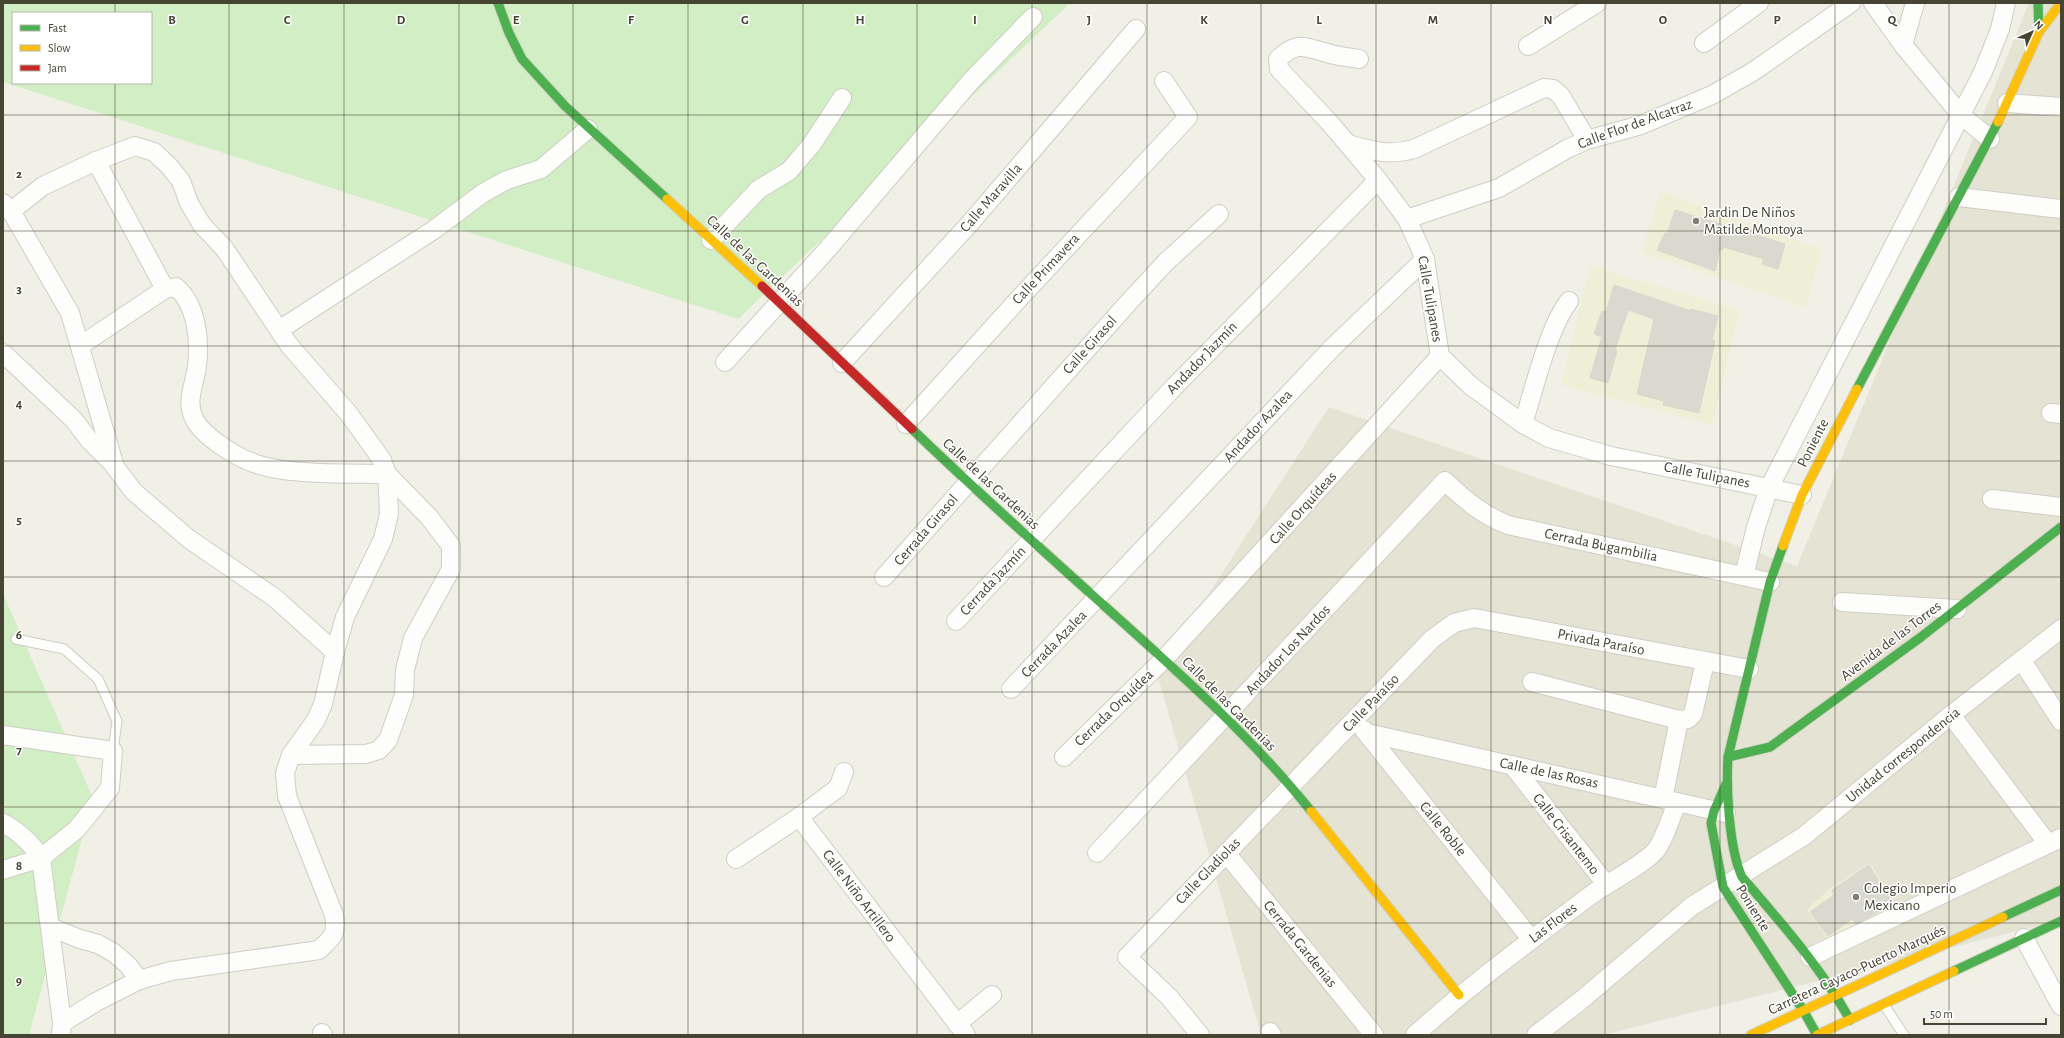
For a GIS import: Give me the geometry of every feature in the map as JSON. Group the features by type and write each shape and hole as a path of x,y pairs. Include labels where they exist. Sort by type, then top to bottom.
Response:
{"street":[{"name":"Calle de las Gardenias","path":"498,3 508,33 522,59 588,129 780,302 967,482 1164,660 1225,718 1291,786 1459,995"},
{"path":"1528,46 1597,3"},
{"path":"1704,43 1759,3"},
{"name":"Calle Flor de Alcatraz","path":"1407,220 1499,188 1567,149 1587,140 1641,124 1712,95 1754,71 1851,3"},
{"path":"1873,3 1903,46 1961,115 1990,139"},
{"path":"1903,46 1915,3"},
{"path":"1744,576 1756,527 1769,488 1983,72 2000,29 2006,3"},
{"path":"2038,3 2039,32"},
{"path":"2039,32 2061,3"},
{"path":"724,362 780,302 971,81 1034,17"},
{"name":"Calle Maravilla","path":"842,363 972,220 1136,29"},
{"name":"Poniente","path":"1850,1020 1836,995 1810,956 1742,877 1736,864 1722,812 1728,757 1770,582 1802,495 1990,139 2039,32"},
{"name":"Calle Tulipanes","path":"1359,59 1325,53 1307,46 1287,50 1278,59 1279,69 1348,144 1378,180 1407,220 1425,259 1440,356 1471,386 1523,424 1548,438 1611,456 1802,495"},
{"name":"Calle Primavera","path":"906,424 1015,303 1188,117 1164,81"},
{"path":"1348,144 1383,152 1399,153 1414,149 1544,88 1553,89 1561,96 1587,140"},
{"path":"711,240 759,190 789,171 812,144 842,98"},
{"path":"2007,103 2061,107"},
{"path":"279,330 429,233 483,193 507,180 541,169 588,129"},
{"path":"62,1029 96,1002 139,980 171,971 318,950 336,930 334,915 287,796 284,773 292,755 316,720 323,704 345,617 383,539 389,514 387,474 382,460 349,414 289,345 224,248 202,224 189,203 181,181 169,166 154,152 135,146 43,186 7,207 70,313 81,345 107,443 115,467"},
{"path":"96,162 165,289"},
{"name":"Andador Jazmín","path":"1031,540 1173,388 1378,180"},
{"path":"1959,197 2061,208"},
{"name":"Calle Girasol","path":"967,482 1166,262 1219,214"},
{"name":"Andador Azalea","path":"1097,599 1332,347 1425,259"},
{"path":"81,345 165,289 176,288 182,292 188,300 197,330 197,367 189,398 193,417 206,432 225,449 252,463 287,470 387,474 429,518 451,546 451,569 413,638 405,670 404,695 388,740 379,750 366,754 292,755"},
{"path":"1523,424 1555,326 1562,310 1569,301"},
{"path":"3,353 74,420 90,441 115,467 134,492 189,539 275,598 335,652"},
{"name":"Calle Orquídeas","path":"1164,660 1440,356"},
{"name":"Cerrada Girasol","path":"884,577 967,482"},
{"name":"Cerrada Bugambilia","path":"1445,482 1468,503 1488,517 1508,524 1770,582"},
{"name":"Andador Los Nardos","path":"1097,853 1445,482"},
{"path":"1992,499 2061,507"},
{"name":"Avenida de las Torres","path":"1728,757 1755,752 1770,747 1958,609 2061,527"},
{"name":"Cerrada Jazmín","path":"956,621 1031,540"},
{"name":"Cerrada Azalea","path":"1011,689 1097,599"},
{"path":"1842,602 1958,609"},
{"name":"Privada Paraíso","path":"1454,623 1474,618 1749,669"},
{"name":"Calle Paraíso","path":"1291,786 1432,639 1454,623"},
{"name":"Unidad correspondencia","path":"1742,877 1804,836 1951,715 2061,629"},
{"name":"Cerrada Orquídea","path":"1064,757 1164,660"},
{"path":"2022,661 2061,721"},
{"name":"Las Flores","path":"1415,1035 1459,995 1531,939 1606,884 1648,857 1656,849 1670,801 1684,719 1693,714 1705,662"},
{"path":"1532,682 1684,719"},
{"path":"1810,956 2055,841 1951,715"},
{"name":"Calle Roble","path":"1355,719 1531,939"},
{"name":"Calle de las Rosas","path":"1367,734 1722,812"},
{"path":"3,735 113,751 110,788 77,829 41,858 3,870"},
{"name":"Calle Crisantemo","path":"1512,765 1606,884"},
{"path":"736,859 799,817 838,788 844,772"},
{"name":"Poniente","path":"1726,784 1722,812 1711,823 1723,887 1803,1010 1817,1035"},
{"name":"Calle Gladiolas","path":"1200,1035 1169,997 1127,957 1291,786"},
{"name":"Calle Niño Artillero","path":"799,817 962,1030"},
{"path":"3,823 16,830 31,843 41,858 62,1029"},
{"name":"Cerrada Gardenias","path":"1226,853 1374,1035"},
{"path":"1536,1035 1579,1002 1692,906 1742,877"},
{"name":"Carretera Cayaco-Puerto Marqués","path":"1751,1035 2061,890"},
{"path":"1817,1035 2061,921"},
{"path":"50,927 80,939 98,944 114,953 128,965 139,980"},
{"path":"2024,938 2061,1006"},
{"path":"962,1030 992,995"}],"lane":[{"path":"16,639 64,649 98,679 117,721 113,751"},
{"path":"1884,1005 1904,1035"}],"shaded area":[{"path":"2029,3 2061,3 2061,920 1603,1035 1261,1035 1157,674 1329,407 1797,566"},
{"name":"Jardin De Niños Matilde Montoya","path":"1660,191 1822,250 1806,307 1642,252"},
{"path":"1590,266 1740,310 1712,425 1561,385"},
{"name":"Colegio Imperio Mexicano","path":"1870,863 1896,905 1830,941 1807,910 1829,889"}],"green space":[{"path":"3,3 1070,3 738,319 3,82"},
{"path":"3,594 93,798 29,1035 3,1035"}],"building":[{"path":"1675,210 1785,244 1778,269 1762,264 1764,259 1723,247 1723,250 1720,249 1715,271 1657,250 1665,233 1667,234"},
{"path":"1614,285 1691,311 1691,309 1718,316 1712,340 1715,341 1699,413 1663,405 1664,401 1637,394 1654,319 1628,310 1615,350 1617,351 1608,383 1590,378 1602,337 1594,334 1602,311 1606,312"},
{"name":"Colegio Imperio Mexicano","path":"1869,865 1893,904 1856,924 1852,919 1828,936 1810,912 1834,895 1832,890"}],"traffic: fast":[{"path":"498,3 509,33 522,59 565,106 667,199"},
{"path":"2038,3 2039,32"},
{"path":"1857,389 1998,122"},
{"path":"912,429 988,501 1219,711 1266,759 1311,811"},
{"path":"1728,757 1770,747 1921,637 2061,527"},
{"path":"1783,546 1770,582 1728,757 1728,801 1731,835 1742,877 1813,963 1850,1020"},
{"path":"1726,784 1714,811 1711,823 1723,887 1803,1010 1817,1035"},
{"path":"2003,917 2061,890"},
{"path":"1954,971 2061,921"}],"traffic: slow":[{"path":"1998,122 2039,32 2061,3"},
{"path":"667,199 762,286"},
{"path":"1783,546 1802,495 1857,389"},
{"path":"1311,811 1459,995"},
{"path":"1751,1035 2003,917"},
{"path":"1817,1035 1954,971"}],"traffic: jam":[{"path":"762,286 912,429"}],"place":[{"name":"Jardin De Niños Matilde Montoya","path":"1696,221"},
{"name":"Colegio Imperio Mexicano","path":"1856,897"}]}
